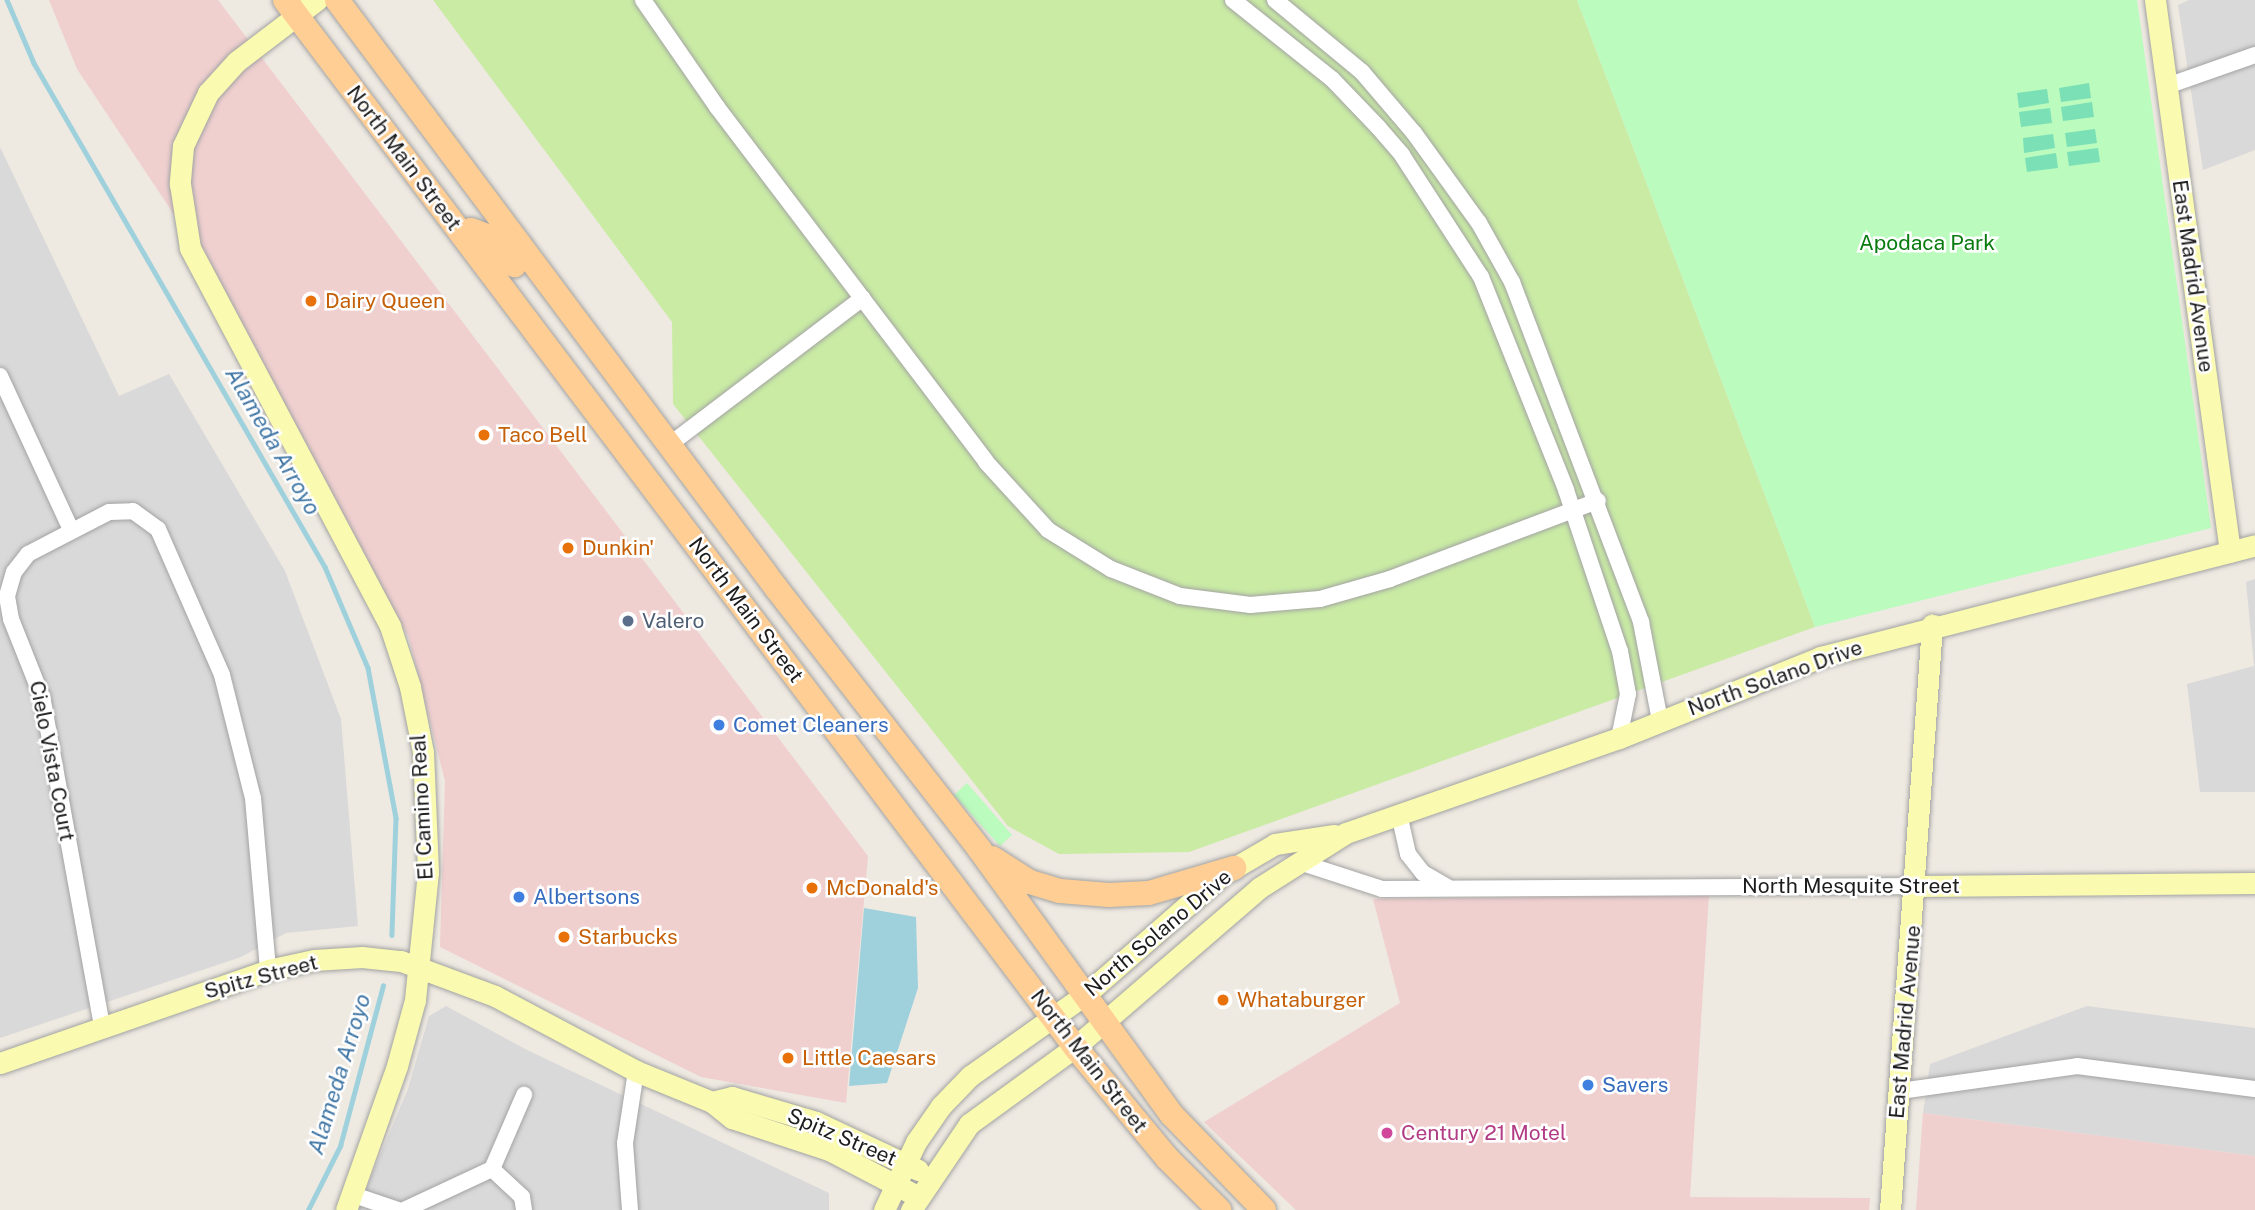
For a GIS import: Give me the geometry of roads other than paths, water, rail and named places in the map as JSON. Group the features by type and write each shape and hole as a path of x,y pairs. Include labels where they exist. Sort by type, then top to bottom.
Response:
{"main road":[{"name":"North Main Street","path":"337,0 669,445 980,850 1172,1115 1264,1210"},
{"name":"North Main Street","path":"291,7 1075,1047 1167,1158 1219,1210"},
{"path":"463,235 471,230 489,237 547,309 572,316"},
{"path":"980,850 1030,882 1060,891 1109,895 1149,892 1234,868"}],"street":[{"name":"El Camino Real","path":"317,0 291,7 208,93 194,116 183,146 182,217 190,248 211,291 373,588 406,675 423,752 427,841 419,967 397,1066 350,1202"},
{"path":"643,0 717,107 986,462 1048,530 1111,569 1180,596 1250,605 1320,599 1390,579 1574,513 1598,501"},
{"path":"1233,0 1250,5 1332,79 1402,155 1481,277 1509,340 1574,513 1620,651 1628,694 1619,738"},
{"path":"1275,0 1362,72 1443,169 1512,282 1598,501 1641,622 1660,721"},
{"name":"East Madrid Avenue","path":"2155,0 2230,552"},
{"path":"2167,86 2255,55"},
{"path":"1421,182 1443,169"},
{"path":"669,445 863,298"},
{"path":"0,376 71,530"},
{"name":"Cielo Vista Court","path":"102,1027 42,696 7,604 10,579 22,559 71,530 117,510 147,517 158,528 196,610 222,675 251,786 268,970"},
{"name":"North Solano Drive","path":"884,1210 905,1164 941,1106 970,1076 1086,994 1234,868 1275,844 1346,833 1619,738 1820,657 1932,625 2255,545"},
{"name":"East Madrid Avenue","path":"1890,1210 1916,886 1932,625"},
{"path":"1399,814 1408,854 1423,873 1447,887"},
{"name":"North Solano Drive","path":"914,1203 930,1176 969,1124 1075,1047 1259,888 1346,833"},
{"name":"North Mesquite Street","path":"1299,862 1382,890 1447,887 2255,883"},
{"name":"Spitz Street","path":"0,1063 268,970 314,960 362,957 419,967 495,996 636,1071 712,1102 732,1118 829,1150 895,1185 914,1203"},
{"path":"1900,1091 2077,1066 2255,1089"},
{"path":"630,1210 625,1143 636,1071"},
{"path":"404,1210 492,1168 524,1095"},
{"name":"Spitz Street","path":"712,1102 732,1097 816,1122 930,1176"},
{"path":"492,1168 522,1196 524,1210"},
{"path":"350,1202 398,1210"}],"water":[{"path":"864,908 916,917 918,988 887,1083 849,1086"}],"waterway":[{"name":"Alameda Arroyo","path":"7,0 34,63 325,567 368,668 396,818 392,935"},
{"name":"Alameda Arroyo","path":"308,1210 340,1146 383,986"}],"place":[{"name":"Dairy Queen","path":"311,301"},
{"name":"Taco Bell","path":"484,435"},
{"name":"Dunkin'","path":"568,548"},
{"name":"Valero","path":"628,621"},
{"name":"Comet Cleaners","path":"719,725"},
{"name":"McDonald's","path":"812,888"},
{"name":"Albertsons","path":"519,897"},
{"name":"Starbucks","path":"564,937"},
{"name":"Whataburger","path":"1223,1000"},
{"name":"Little Caesars","path":"788,1058"},
{"name":"Savers","path":"1588,1085"},
{"name":"Century 21 Motel","path":"1387,1133"}],"park label":[{"name":"Apodaca Park","path":"1927,243"}]}
